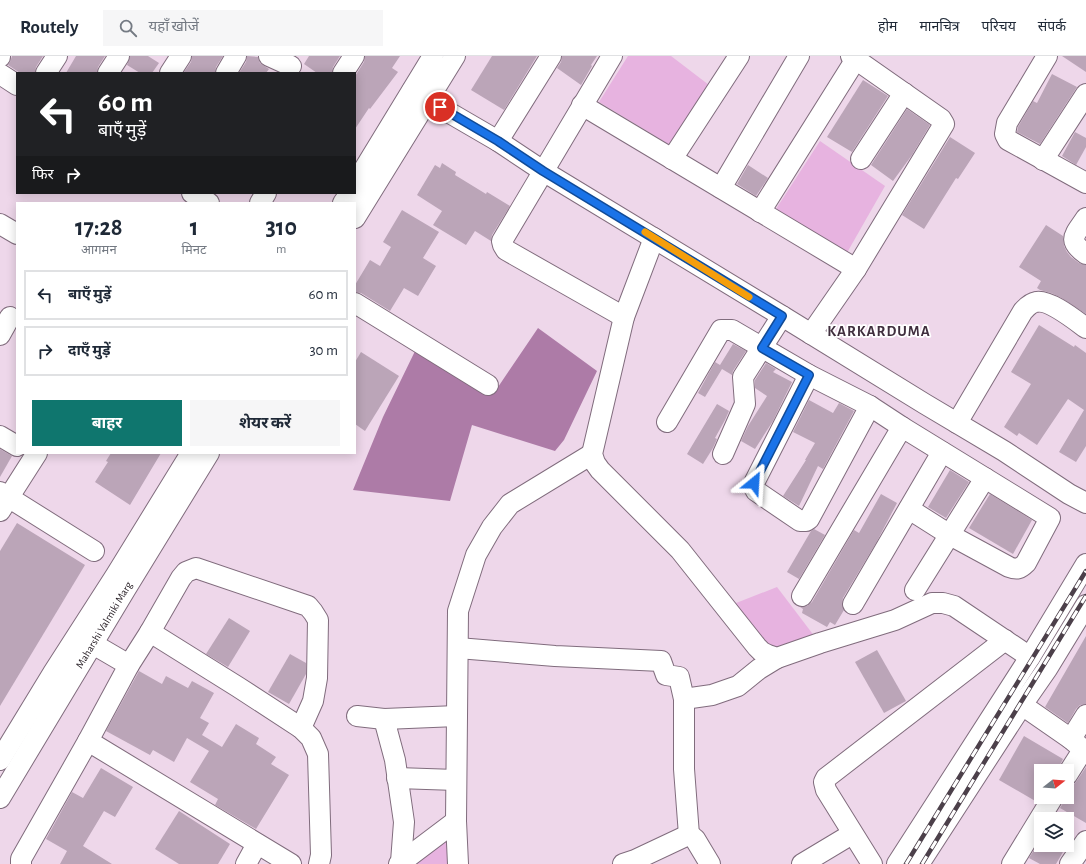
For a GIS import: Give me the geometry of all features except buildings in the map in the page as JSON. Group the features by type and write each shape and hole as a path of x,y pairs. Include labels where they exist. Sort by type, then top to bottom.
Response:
{"street":[{"path":"47,72 58,56"},
{"path":"109,72 119,56"},
{"path":"171,72 181,56"},
{"path":"227,72 236,56"},
{"path":"269,56 292,65"},
{"path":"344,72 354,56"},
{"path":"356,216 420,96 433,56"},
{"path":"356,183 420,96 455,56"},
{"path":"498,141 551,56"},
{"path":"612,56 502,241 504,247 512,253 624,317"},
{"path":"672,159 739,56"},
{"path":"721,188 799,56"},
{"path":"1047,56 1008,123 1004,134 1008,140 1086,183"},
{"path":"760,212 853,57 941,119 944,124 856,269 811,334"},
{"path":"0,74 16,84"},
{"path":"861,159 904,93"},
{"path":"420,96 498,141 543,171 1004,451 1069,494 1086,503"},
{"path":"582,105 856,269"},
{"path":"1043,160 1083,108"},
{"path":"1086,218 1073,240 1076,246 1086,254"},
{"path":"0,224 16,233"},
{"path":"654,238 624,317 592,454 595,463 600,470 680,550 757,647 768,656 777,658"},
{"path":"957,423 1023,311 1029,305 1034,302 1050,304 1086,328"},
{"path":"356,304 488,385"},
{"path":"0,335 9,316"},
{"path":"723,454 745,404 743,377 782,316"},
{"path":"667,422 721,330 732,330 809,375 870,406 1050,518 1026,563 1021,568 1016,570 950,535 909,509"},
{"path":"809,375 754,483 756,491 800,521 806,521 809,519 870,406"},
{"path":"802,596 902,427"},
{"path":"0,436 16,445"},
{"path":"853,604 942,452"},
{"path":"34,454 3,500 94,551"},
{"name":"Maharshi Valmiki Marg","path":"0,760 53,673 116,575 189,454"},
{"name":"Maharshi Valmiki Marg","path":"0,798 208,454"},
{"path":"458,864 456,780 458,611 476,555 492,528 510,504 592,454"},
{"path":"915,590 985,478"},
{"path":"897,864 1030,657 1086,564"},
{"path":"21,864 21,859 129,665 186,572 196,568 308,606 313,612 318,620 317,678 313,701 301,728"},
{"path":"684,699 712,695 738,686 777,658 895,620 932,603 943,602 954,606 1030,657"},
{"path":"919,864 1047,669 1086,605"},
{"path":"150,632 301,728 311,738 318,754 321,855 319,864"},
{"path":"872,864 826,790 824,782 826,778 1004,640"},
{"path":"92,644 129,665"},
{"path":"458,648 555,656 661,661 666,675 679,677 684,699 684,770 689,835"},
{"path":"1022,705 1080,747"},
{"path":"1072,764 1080,747 1086,715"},
{"path":"357,716 384,719 457,716"},
{"path":"384,719 394,760 404,822 400,863"},
{"path":"88,741 291,864"},
{"path":"397,778 456,780"},
{"path":"1012,864 1049,804"},
{"path":"400,863 456,821"},
{"path":"802,864 852,834"},
{"path":"623,864 636,860 689,835"},
{"path":"689,835 695,839 710,864"},
{"path":"1070,864 1086,841"},
{"path":"246,864 257,844"}],"shaded area":[{"path":"628,56 671,56 709,85 670,145 599,102"},
{"path":"820,141 885,186 844,258 776,209"},
{"path":"538,328 597,371 564,440 555,451 472,425 450,501 353,490 383,417 417,347 494,393"},
{"path":"777,587 815,637 761,659 726,607"},
{"path":"451,836 456,864 415,864"}],"railway":[{"path":"906,864 1086,571"},
{"path":"922,864 1086,596"}],"slow traffic":[{"path":"645,232 749,297"}],"district":[{"name":"KARKARDUMA","path":"879,331"}],"route":[{"path":"440,107 498,141 543,171 782,316 762,348 809,375 754,483"}]}
